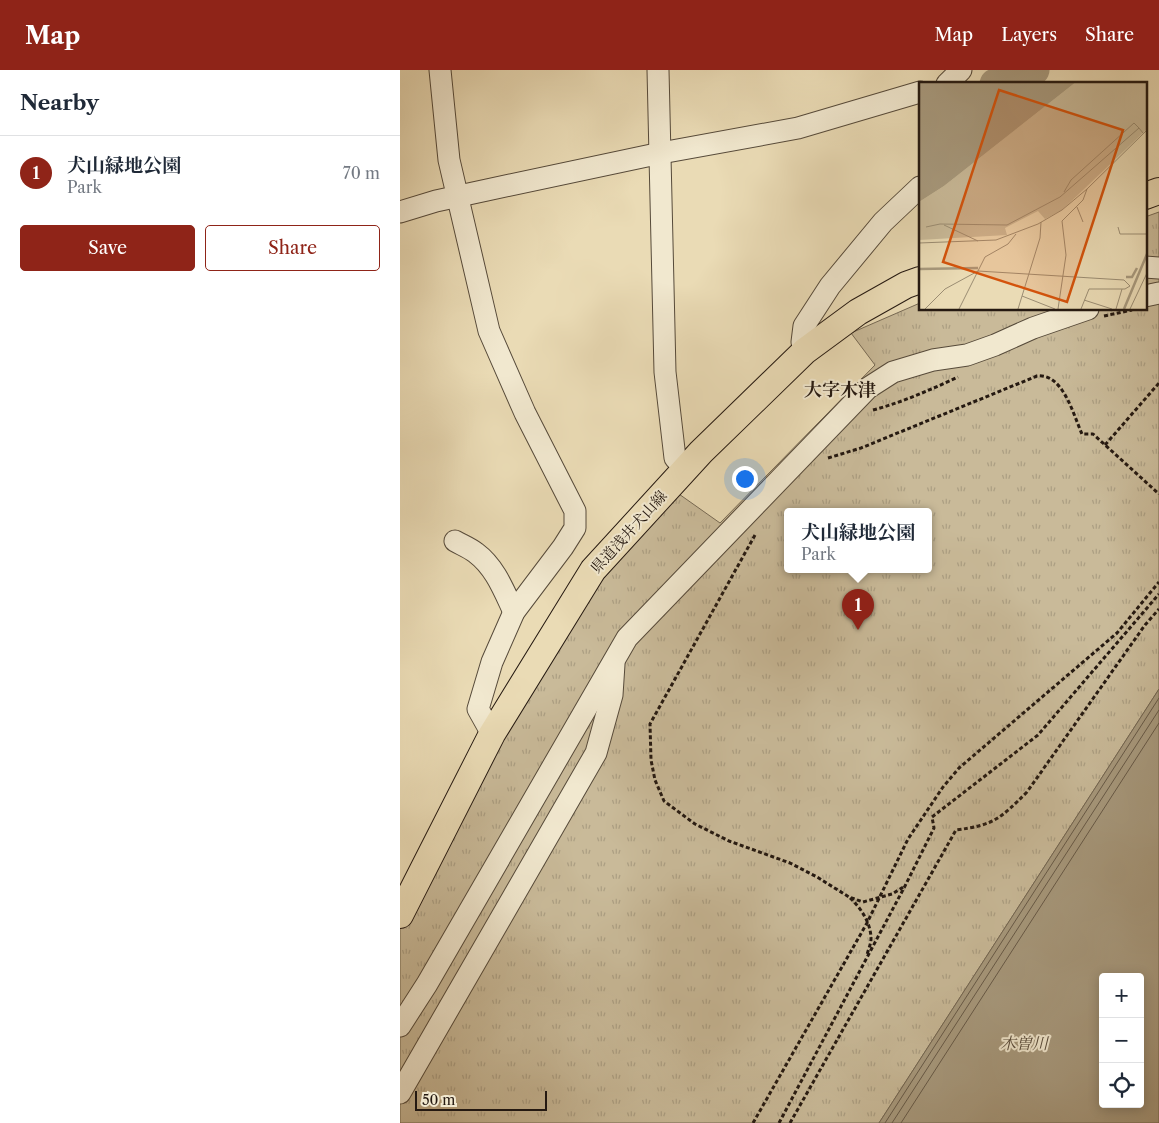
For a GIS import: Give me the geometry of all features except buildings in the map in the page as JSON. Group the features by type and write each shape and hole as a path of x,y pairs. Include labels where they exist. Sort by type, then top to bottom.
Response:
{"main road":[{"path":"1146,196 1159,191"},
{"name":"県道浅井犬山線","path":"400,915 492,734 593,570 685,469 805,351 858,312 906,285 919,280"}],"street":[{"path":"440,70 448,160 489,331 525,413 575,511 575,528 514,612 492,662 478,708 492,734"},
{"path":"658,70 665,372 675,458 685,469"},
{"path":"949,82 961,70"},
{"path":"400,212 457,197 661,153 798,128 919,92"},
{"path":"805,351 802,342 804,326 830,286 883,222 919,188"},
{"path":"1146,267 1159,268"},
{"path":"1146,296 1159,293"},
{"path":"400,1026 427,984 627,638 868,388 893,372 933,360 967,355 1033,328 1092,314"},
{"path":"456,541 476,553 498,578 514,612"},
{"path":"400,1093 596,753 612,695 615,658"}],"path":[{"path":"1092,314 1129,310"},
{"path":"868,411 923,394 966,373"},
{"path":"827,454 820,461 861,448 1036,376 1043,376 1049,377 1061,386 1082,434 1093,434 1159,494"},
{"path":"1105,445 1159,383"},
{"path":"757,531 650,724 650,760 655,780 664,801 695,824 729,841 790,863 817,877 860,907 871,939 866,960"},
{"path":"753,1123 867,923 908,839 943,787 959,768 1117,632 1159,582"},
{"path":"779,1123 934,828 932,817 1038,735 1159,594"},
{"path":"790,1123 956,830 982,826 1004,815 1026,792 1145,625 1159,609"},
{"path":"849,898 863,902 892,894 905,886"}],"green space":[{"path":"1159,212 1159,689 879,1123 400,1123 400,914 492,734 669,487 720,523 875,365 851,333 919,303 919,310 1146,310 1146,217"}],"water":[{"name":"木曽川","path":"1159,689 1159,1123 879,1123"}],"waterway":[{"path":"1001,82 1034,70"}],"place":[{"name":"犬山緑地公園","path":"858,630"}],"district":[{"name":"大字木津","path":"840,390"}]}
